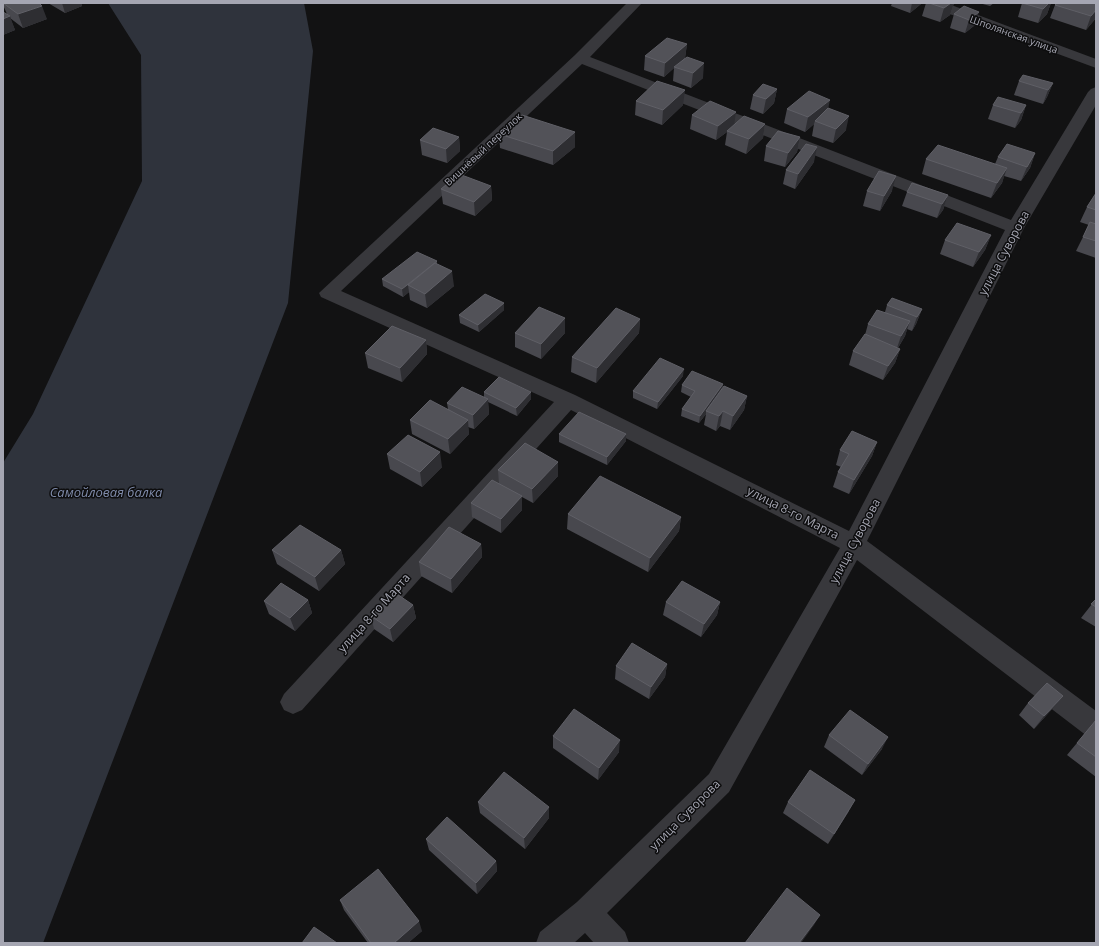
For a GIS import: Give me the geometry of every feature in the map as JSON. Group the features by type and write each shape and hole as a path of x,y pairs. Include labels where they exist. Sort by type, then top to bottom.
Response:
{"street":[{"name":"Вишнёвый переулок","path":"328,293 580,58 635,3"},
{"name":"Шполянская улица","path":"932,3 1096,64"},
{"path":"580,58 1015,228"},
{"name":"улица Суворова","path":"551,943 587,912 719,783 854,544 1015,228 1096,92"},
{"name":"улица 8-го Марта","path":"328,293 568,400 854,544 1096,727"},
{"name":"улица 8-го Марта","path":"293,702 568,400"},
{"path":"587,912 614,943"}],"water":[{"name":"Самойловая балка","path":"108,3 304,3 313,51 288,303 43,943 3,943 3,463 33,414 142,181 141,55"}],"building":[{"path":"3,3 39,3 42,6 18,14"},
{"path":"929,3 951,3 944,8"},
{"path":"1022,3 1049,3 1043,9"},
{"path":"1057,3 1096,3 1096,10 1091,16 1055,5"},
{"path":"964,6 979,12 969,20 954,14"},
{"path":"3,12 10,16 3,19"},
{"path":"667,38 687,44 665,63 645,56"},
{"path":"687,57 704,63 693,73 674,67"},
{"path":"1023,75 1053,83 1048,90 1019,81"},
{"path":"657,81 685,90 663,110 636,101"},
{"path":"763,84 777,89 766,99 753,95"},
{"path":"809,91 830,100 808,117 787,109"},
{"path":"998,97 1026,105 1021,113 993,105"},
{"path":"710,101 736,112 718,126 692,115"},
{"path":"828,108 849,116 836,129 815,121"},
{"path":"522,115 575,132 553,151 499,134"},
{"path":"744,116 765,124 749,139 727,131"},
{"path":"433,128 459,137 446,149 420,140"},
{"path":"778,131 800,137 788,153 766,146"},
{"path":"806,144 817,147 798,174 786,170"},
{"path":"1007,144 1035,153 1027,167 998,157"},
{"path":"938,145 1007,168 997,183 926,159"},
{"path":"879,171 896,176 884,196 867,191"},
{"path":"459,174 491,186 474,202 441,189"},
{"path":"912,183 948,195 942,204 907,192"},
{"path":"1096,193 1096,210 1087,207"},
{"path":"1090,222 1096,224 1096,241 1083,237"},
{"path":"957,223 991,235 979,252 945,240"},
{"path":"417,252 437,261 402,289 382,279"},
{"path":"435,263 452,271 425,294 408,285"},
{"path":"485,294 504,303 478,325 459,315"},
{"path":"892,298 922,309 917,317 887,305"},
{"path":"539,307 565,318 541,344 515,333"},
{"path":"616,308 640,319 597,368 572,357"},
{"path":"877,310 910,321 901,336 868,324"},
{"path":"392,326 426,340 400,368 365,353"},
{"path":"865,334 900,349 888,366 853,351"},
{"path":"660,358 684,369 658,402 633,391"},
{"path":"692,371 723,384 700,416 682,409 695,391 682,385"},
{"path":"499,377 531,392 516,408 484,392"},
{"path":"724,386 747,396 733,416 723,411 719,416 706,411"},
{"path":"462,387 488,399 473,415 447,403"},
{"path":"430,400 468,420 448,439 410,420"},
{"path":"579,412 626,434 607,457 559,434"},
{"path":"852,431 877,442 854,480 838,472 849,454 840,450"},
{"path":"408,435 440,452 420,472 387,454"},
{"path":"525,443 558,462 532,489 498,470"},
{"path":"600,476 681,517 650,558 568,514"},
{"path":"492,480 522,496 501,519 471,503"},
{"path":"300,525 341,550 315,577 272,550"},
{"path":"449,527 481,544 451,579 419,562"},
{"path":"682,581 720,602 704,624 666,602"},
{"path":"281,583 308,600 290,618 264,601"},
{"path":"394,592 413,605 390,629 371,616"},
{"path":"1096,599 1096,607 1091,604"},
{"path":"632,643 667,664 651,687 616,666"},
{"path":"1047,683 1063,696 1044,716 1028,703"},
{"path":"574,709 620,740 599,768 553,736"},
{"path":"850,710 888,737 868,764 829,735"},
{"path":"1096,720 1096,757 1077,743"},
{"path":"810,770 855,800 834,834 788,802"},
{"path":"504,772 549,807 524,838 478,802"},
{"path":"447,817 496,861 476,883 426,839"},
{"path":"378,869 419,921 394,943 371,943 340,900"},
{"path":"787,888 820,915 799,943 745,943"},
{"path":"314,927 337,943 302,943"}]}
